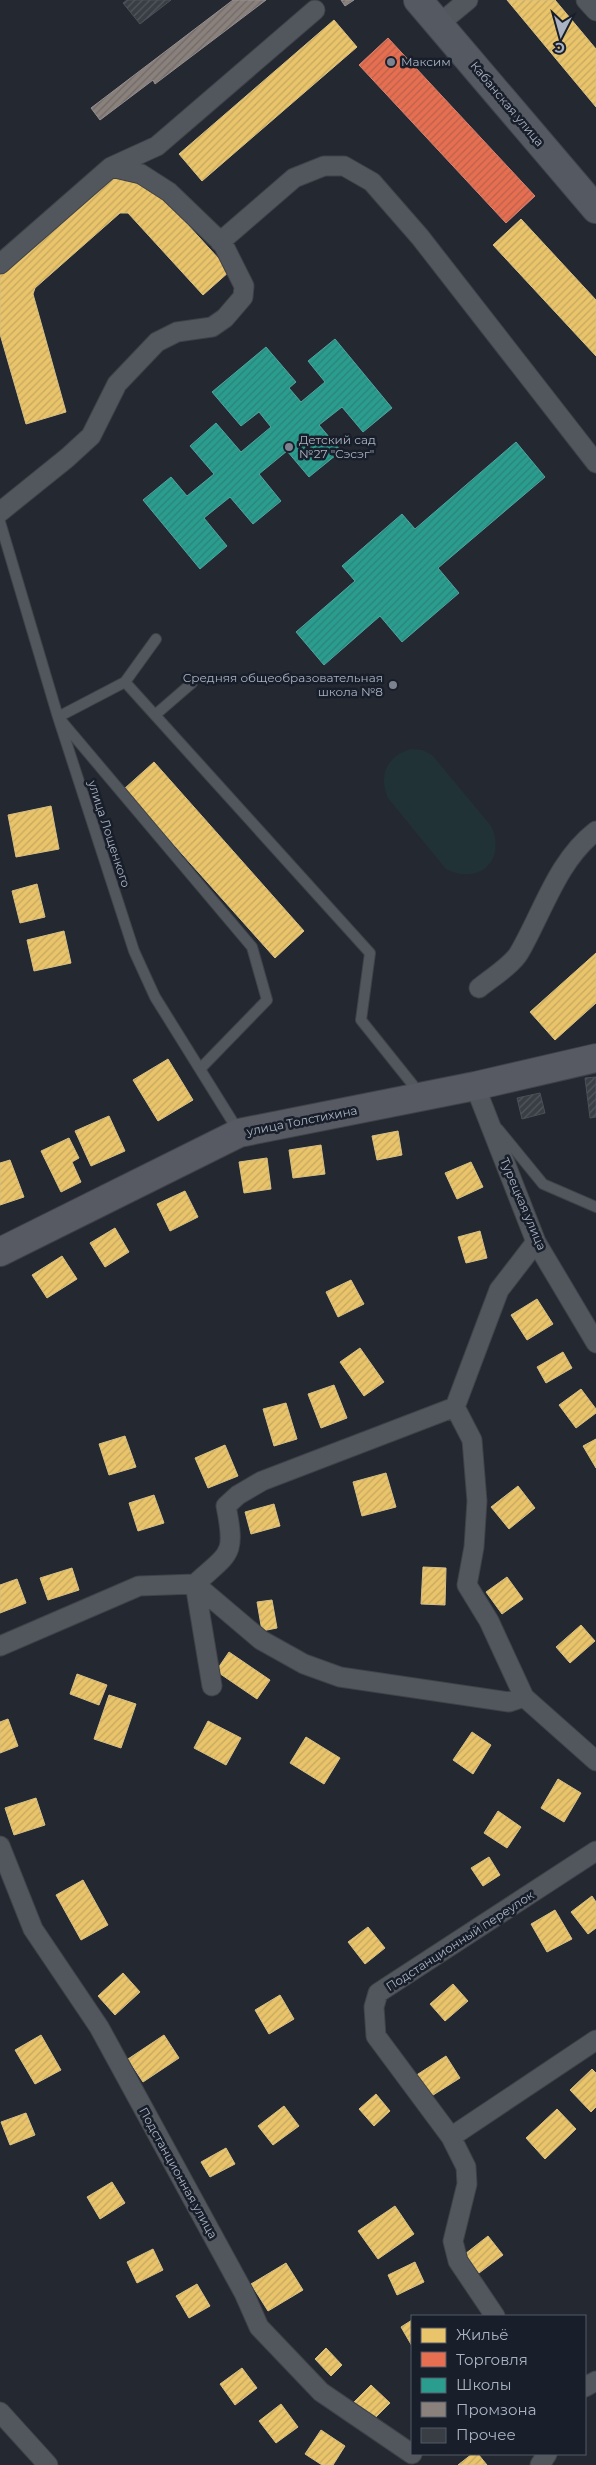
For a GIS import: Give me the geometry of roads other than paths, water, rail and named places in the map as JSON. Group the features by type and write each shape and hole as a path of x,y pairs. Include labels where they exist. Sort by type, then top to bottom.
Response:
{"main road":[{"name":"Кабанская улица","path":"418,0 596,209"}],"street":[{"path":"439,24 468,0"},
{"path":"586,0 596,11"},
{"path":"0,264 111,168 157,146 315,10"},
{"path":"220,242 294,178 324,166 344,166 372,182 420,237 596,463"},
{"path":"0,512 67,458 91,436 117,384 156,342 177,332 212,327 238,306 243,297 244,286 220,242 169,192 141,174 111,168"},
{"path":"479,988 518,955 544,901 583,841 596,831"},
{"name":"улица Толстихина","path":"0,1252 240,1133 475,1086 596,1058"},
{"name":"Турецкая улица","path":"475,1086 536,1242 596,1343"},
{"path":"536,1242 499,1290 455,1407 472,1440 477,1501 474,1547 467,1585 489,1621 524,1697 596,1761"},
{"path":"0,1646 139,1586 195,1584 230,1550 231,1538 226,1506 238,1495 262,1481 455,1407"},
{"path":"195,1584 212,1686"},
{"path":"195,1584 261,1640 304,1664 340,1677 509,1702 524,1697"},
{"name":"Подстанционная улица","path":"0,1846 33,1929 99,2027 244,2293 259,2327 321,2392 411,2453"},
{"name":"Подстанционный переулок","path":"494,2315 458,2261 453,2241 467,2184 466,2167 451,2137 376,2036 374,2006 378,1993 596,1852"},
{"path":"451,2137 596,2040"},
{"path":"0,2412 48,2465"},
{"name":"Подстанционная улица","path":"413,2455 424,2465"}],"lane":[{"name":"улица Лощенкого","path":"0,522 58,717 134,951 155,998 240,1133"},
{"path":"156,639 125,682 58,717 252,947 268,1000 200,1069"},
{"path":"125,682 370,953 361,1020 422,1097"},
{"path":"154,715 192,683"},
{"path":"487,1116 543,1184 596,1206"}],"place":[{"name":"Максим","path":"391,62"},
{"name":"Детский сад №27 \"Сэсэг\"","path":"289,447"},
{"name":"Средняя общеобразовательная школа №8","path":"393,685"}]}
